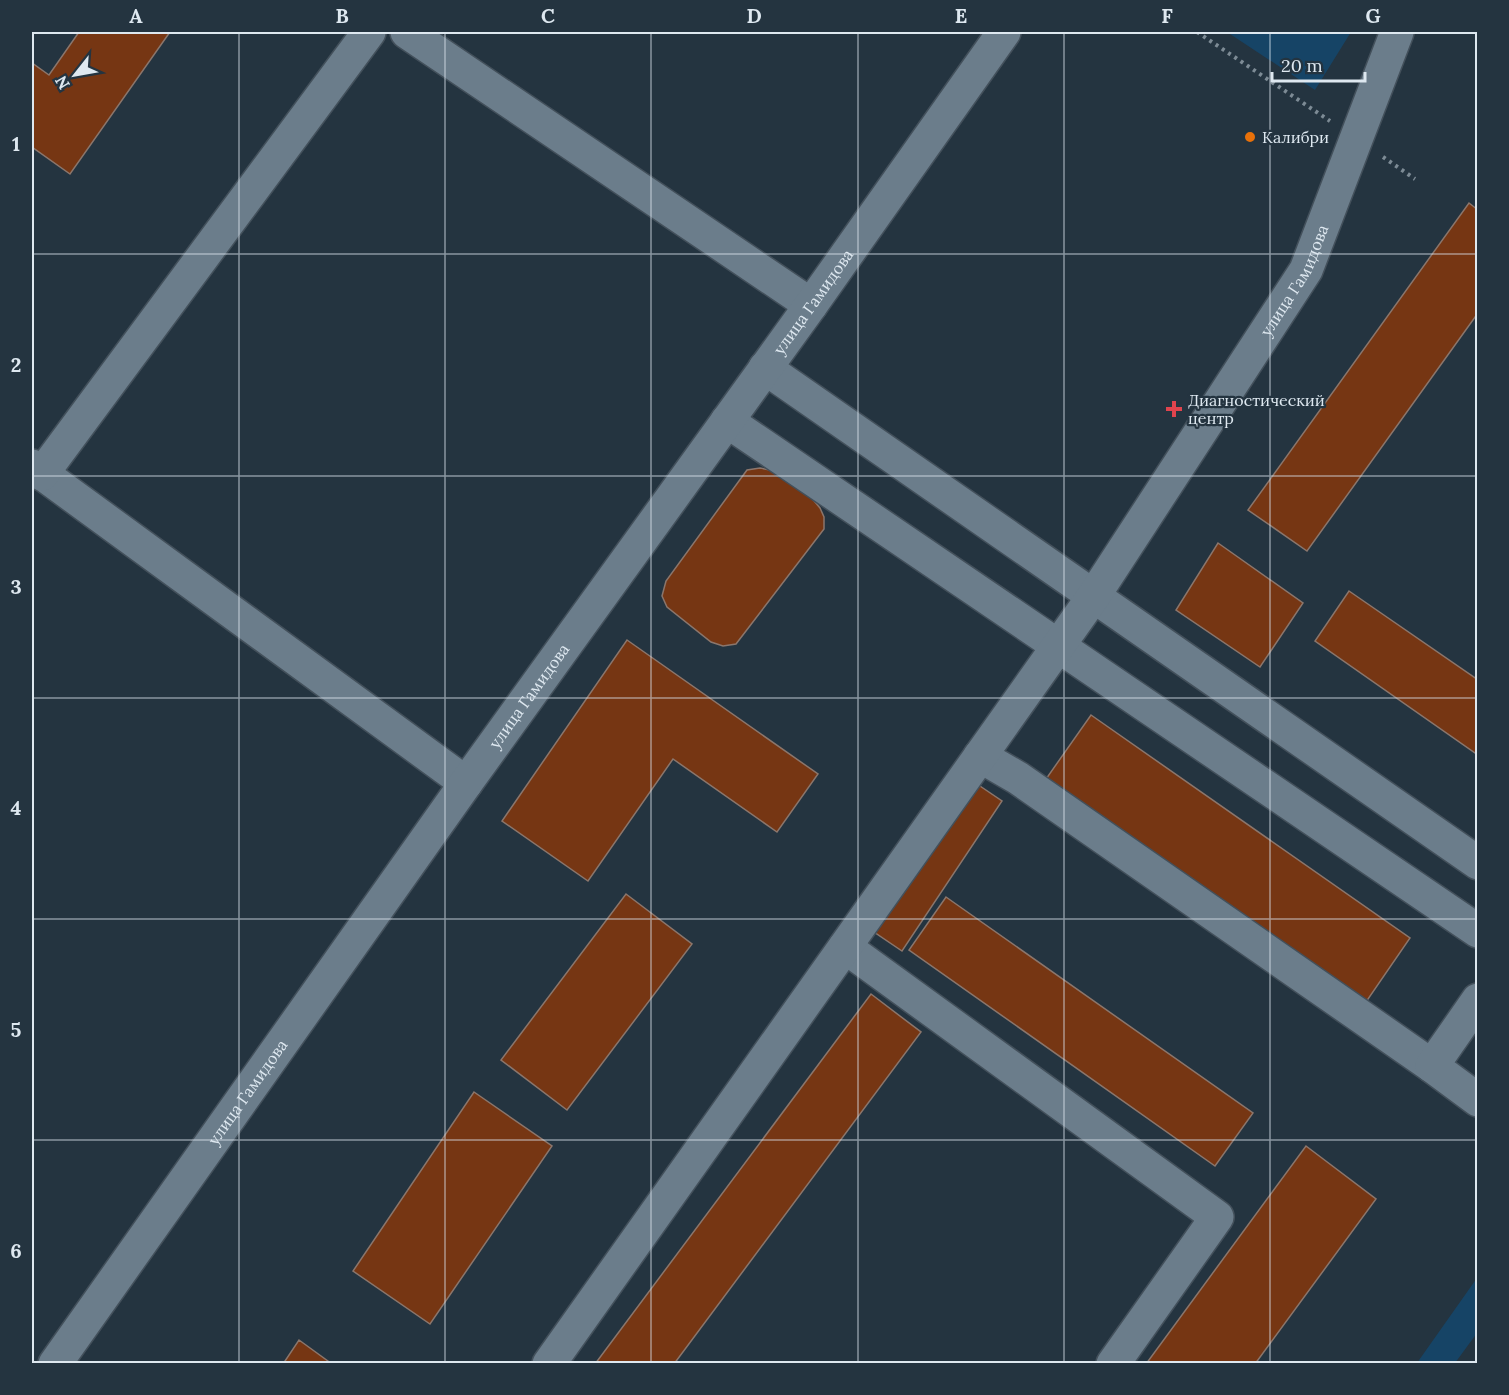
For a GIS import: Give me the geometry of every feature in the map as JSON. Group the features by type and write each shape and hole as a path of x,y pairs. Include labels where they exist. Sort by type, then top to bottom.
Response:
{"street":[{"path":"369,32 37,470 466,783"},
{"path":"407,32 811,305"},
{"name":"улица Гамидова","path":"55,1364 466,783 811,305 1004,32"},
{"name":"улица Гамидова","path":"549,1364 1093,597 1306,270 1397,32"},
{"path":"765,368 1478,863"},
{"path":"726,421 1478,931"},
{"path":"980,756 1018,778 1478,1100"},
{"path":"845,947 1217,1218 1113,1364"},
{"path":"1432,1066 1478,1000"}],"path":[{"path":"1197,32 1415,179"}],"shaded area":[{"path":"1227,32 1351,32 1315,90"},
{"path":"1477,1278 1477,1333 1455,1363 1417,1363"}],"building":[{"path":"79,32 170,32 70,174 32,147 32,63 49,75"},
{"path":"1469,203 1478,210 1478,313 1307,551 1248,510"},
{"path":"760,468 770,470 810,496 824,517 824,529 736,644 723,646 711,642 667,607 662,596 666,581 747,470"},
{"path":"1218,543 1303,603 1260,667 1176,610"},
{"path":"1349,591 1478,680 1478,755 1315,641"},
{"path":"627,640 818,774 777,832 673,759 588,881 502,821"},
{"path":"1091,715 1410,938 1366,1002 1046,779"},
{"path":"974,782 1002,801 902,951 874,932"},
{"path":"626,894 692,944 567,1110 501,1060"},
{"path":"946,897 1253,1113 1215,1166 909,950"},
{"path":"871,994 921,1032 674,1364 595,1364"},
{"path":"474,1092 552,1146 430,1324 353,1271"},
{"path":"1306,1146 1376,1199 1255,1364 1146,1364"},
{"path":"299,1340 332,1364 283,1364"}],"place":[{"name":"Калибри","path":"1250,137"},
{"name":"Диагностический центр","path":"1174,409"}]}
